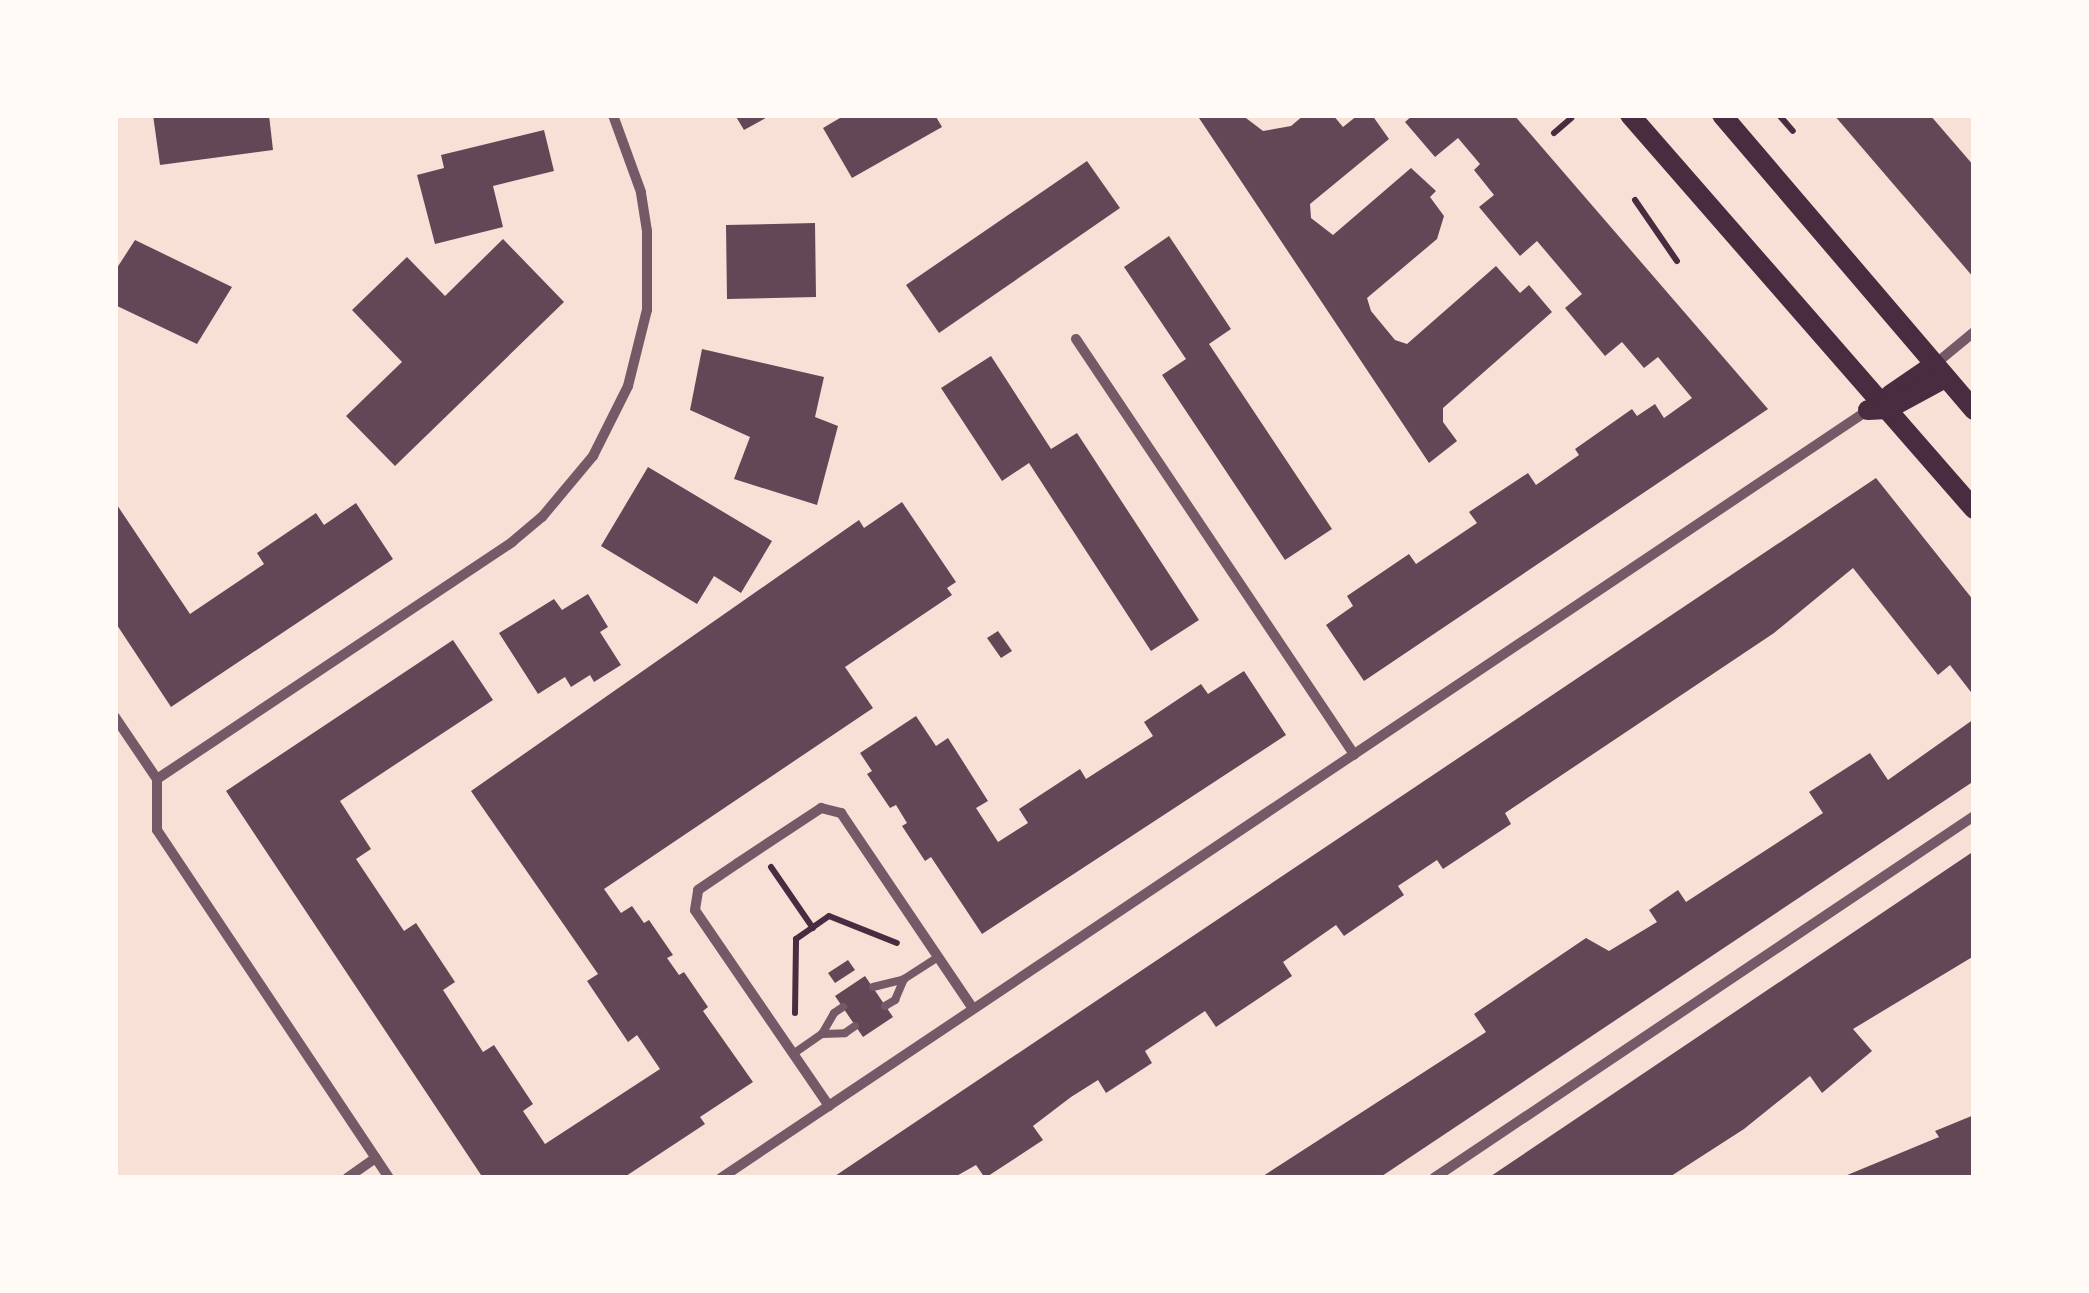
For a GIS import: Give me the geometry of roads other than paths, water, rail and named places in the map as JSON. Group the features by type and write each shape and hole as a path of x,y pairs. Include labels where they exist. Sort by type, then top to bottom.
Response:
{"main road":[{"path":"1630,115 1878,407 1974,509"},
{"path":"1722,115 1882,297 1974,410"},
{"path":"1878,407 1940,372"}],"street":[{"path":"157,779 512,542 542,517 593,456 628,386 640,348 648,290 647,231 641,192 613,115"},
{"path":"1940,372 1974,332"},
{"path":"1076,339 1354,754"},
{"path":"721,1178 1878,407"},
{"path":"115,717 157,779 157,830 389,1178"},
{"path":"829,1106 695,910 698,890 738,863 821,808 841,813 973,1010"},
{"path":"1434,1178 1974,816"},
{"path":"347,1178 376,1158"}],"lane":[{"path":"872,987 904,979 938,957"},
{"path":"885,1006 895,1000 904,979"},
{"path":"793,1054 822,1034 834,1013 843,1008"},
{"path":"822,1034 846,1032 855,1026"}]}
